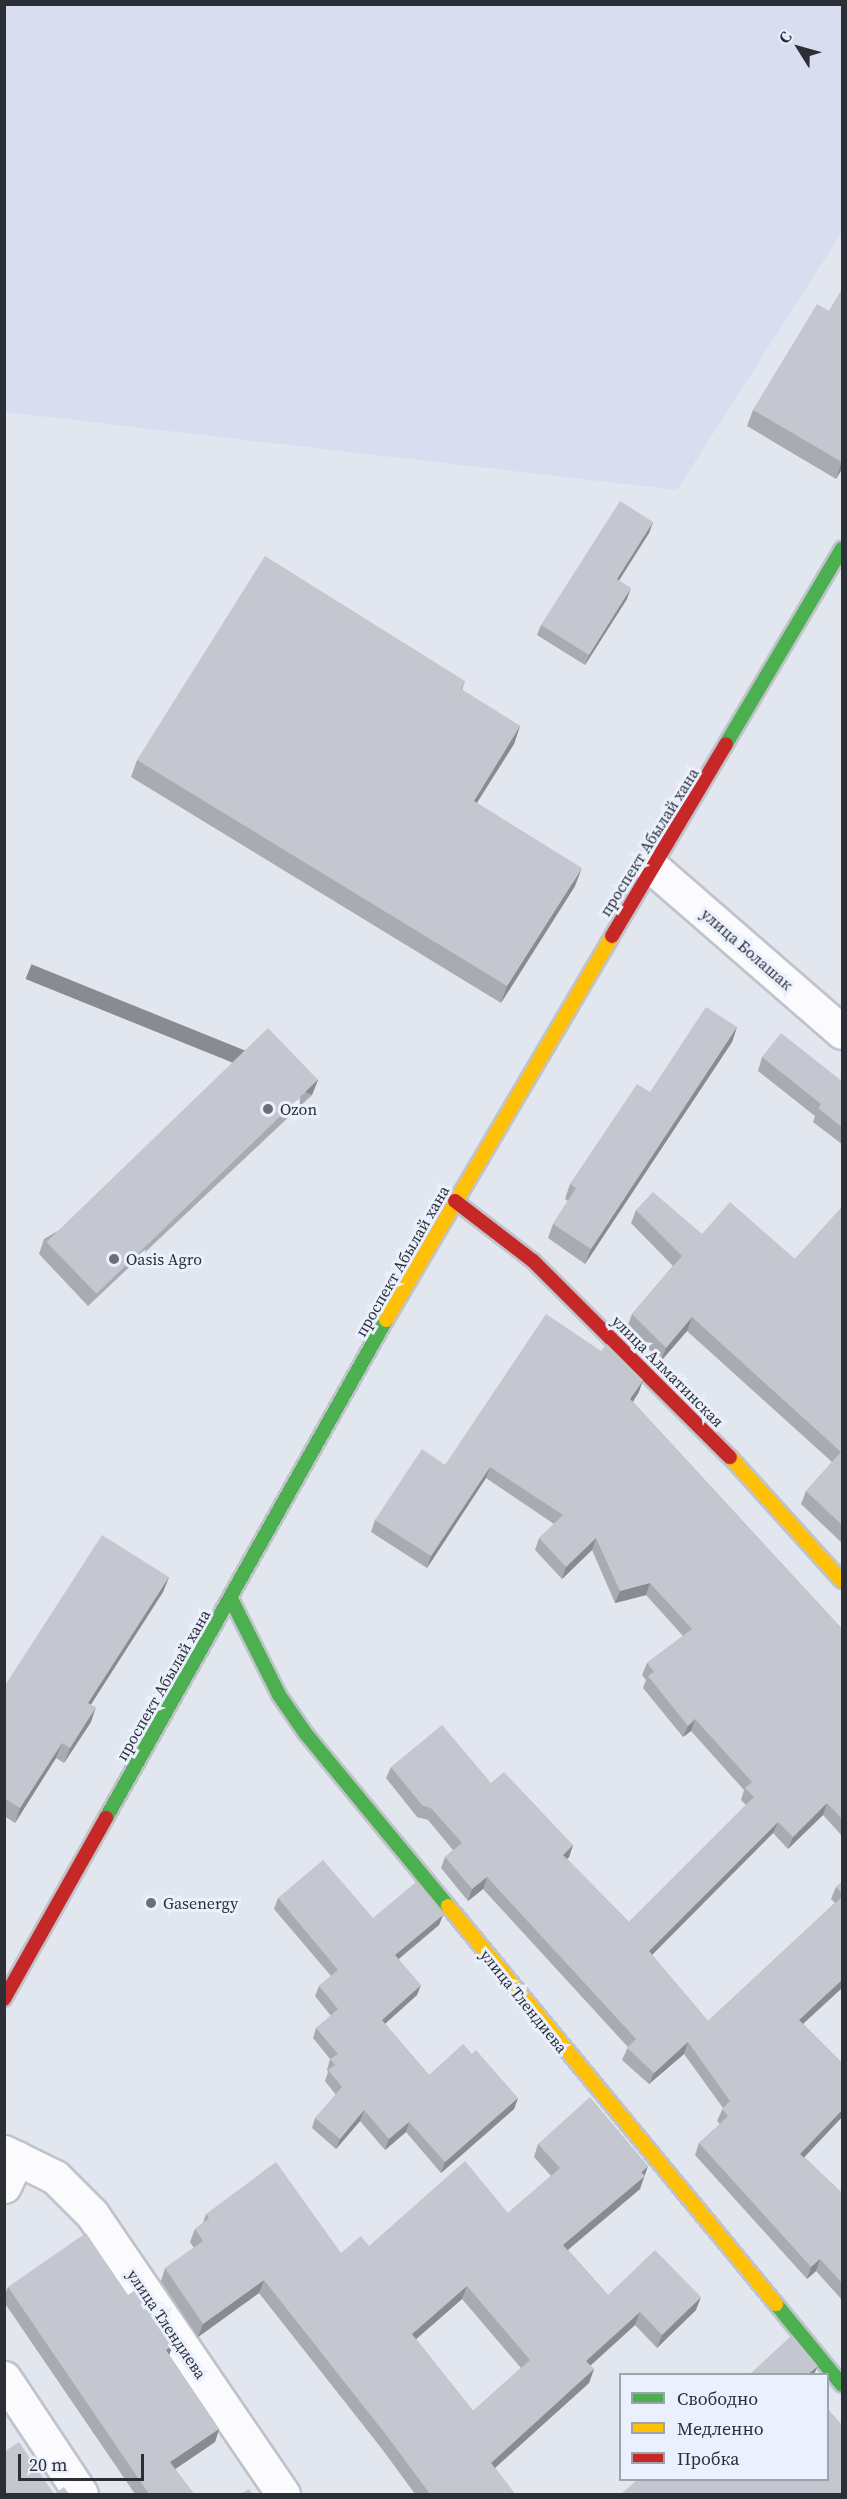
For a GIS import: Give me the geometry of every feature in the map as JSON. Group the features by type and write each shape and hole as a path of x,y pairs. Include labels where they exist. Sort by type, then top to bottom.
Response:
{"main road":[{"name":"проспект Абылай хана","path":"4,1999 454,1201 651,866 843,549"},
{"name":"улица Алматинская","path":"454,1201 533,1261 723,1449 843,1581"},
{"name":"улица Тлендиева","path":"231,1599 279,1695 306,1734 843,2385"}],"street":[{"name":"улица Болашак","path":"651,866 843,1032"},
{"name":"улица Тлендиева","path":"9,2165 55,2177 92,2214 283,2494"},
{"path":"4,2378 81,2494"}],"shaded area":[{"path":"5,4 842,5 842,232 677,490 5,412"}],"building":[{"path":"843,288 842,462 753,410 817,304 829,311"},
{"path":"620,501 653,522 617,579 631,588 589,655 541,625"},
{"path":"265,556 465,681 461,689 520,726 474,801 582,868 507,986 137,760"},
{"path":"706,1007 737,1027 591,1249 553,1224 576,1188 570,1184 637,1084 650,1092"},
{"path":"268,1028 318,1080 96,1294 46,1242"},
{"path":"781,1033 843,1082 843,1128 818,1108 821,1104 762,1057"},
{"path":"653,1192 702,1234 730,1202 795,1259 843,1206 843,1526 806,1491 841,1452 692,1317 666,1348 632,1314 682,1256 636,1210"},
{"path":"546,1314 601,1351 607,1344 643,1380 630,1399 843,1630 843,1820 827,1803 793,1837 778,1822 649,1951 708,2021 843,1896 843,1979 799,2020 843,2064 843,2109 800,2154 843,2194 843,2284 820,2259 811,2267 699,2143 728,2116 722,2109 730,2101 688,2042 654,2073 627,2048 636,2039 487,1877 472,1889 445,1857 462,1843 432,1809 422,1805 391,1767 442,1725 491,1783 504,1772 573,1845 563,1855 629,1922 754,1797 745,1788 752,1782 695,1719 688,1726 648,1676 654,1672 647,1663 692,1629 650,1583 620,1591 596,1538 566,1567 539,1538 563,1515 490,1467 431,1556 375,1520 422,1449 445,1465"},
{"path":"102,1535 169,1577 88,1703 96,1707 70,1748 62,1743 20,1808 4,1798 4,1687"},
{"path":"323,1860 373,1918 416,1882 443,1915 395,1955 421,1985 382,2020 429,2075 463,2044 472,2054 476,2050 518,2098 445,2162 409,2122 389,2139 364,2110 340,2139 315,2118 342,2087 328,2070 335,2065 330,2059 338,2054 316,2028 338,2009 319,1986 338,1970 278,1898"},
{"path":"843,1881 843,1894 836,1887"},
{"path":"590,2097 648,2166 641,2172 645,2176 563,2245 608,2295 655,2250 701,2297 662,2335 640,2312 586,2361 594,2369 491,2463 515,2494 430,2494 264,2280 203,2324 165,2268 203,2241 195,2229 209,2218 206,2214 276,2162 341,2253 361,2236 369,2246 465,2161 508,2213 560,2168 538,2144","holes":["467,2286 530,2360 473,2411 412,2334"]},
{"path":"86,2233 128,2295 135,2290 173,2345 166,2350 219,2429 170,2462 194,2494 149,2494 8,2287"},
{"path":"792,2335 818,2366 809,2373 751,2373"},
{"path":"829,2410 843,2426 843,2494 621,2494 636,2481 829,2481"},
{"path":"19,2442 54,2494 7,2494 4,2490 4,2452"},
{"path":"64,2487 69,2494 54,2494"},
{"path":"249,2489 253,2494 241,2494"}],"traffic: fast":[{"path":"726,744 842,549"},
{"path":"106,1818 386,1320"},
{"path":"231,1599 279,1695 306,1734 448,1906"},
{"path":"776,2304 842,2385"}],"traffic: slow":[{"path":"386,1320 612,936"},
{"path":"730,1457 842,1581"},
{"path":"448,1906 776,2304"}],"traffic: jam":[{"path":"612,936 726,744"},
{"path":"455,1201 533,1261 730,1457"},
{"path":"4,1999 106,1818"}],"place":[{"name":"Ozon","path":"268,1109"},
{"name":"Oasis Agro","path":"114,1259"},
{"name":"Gasenergy","path":"151,1903"}]}
